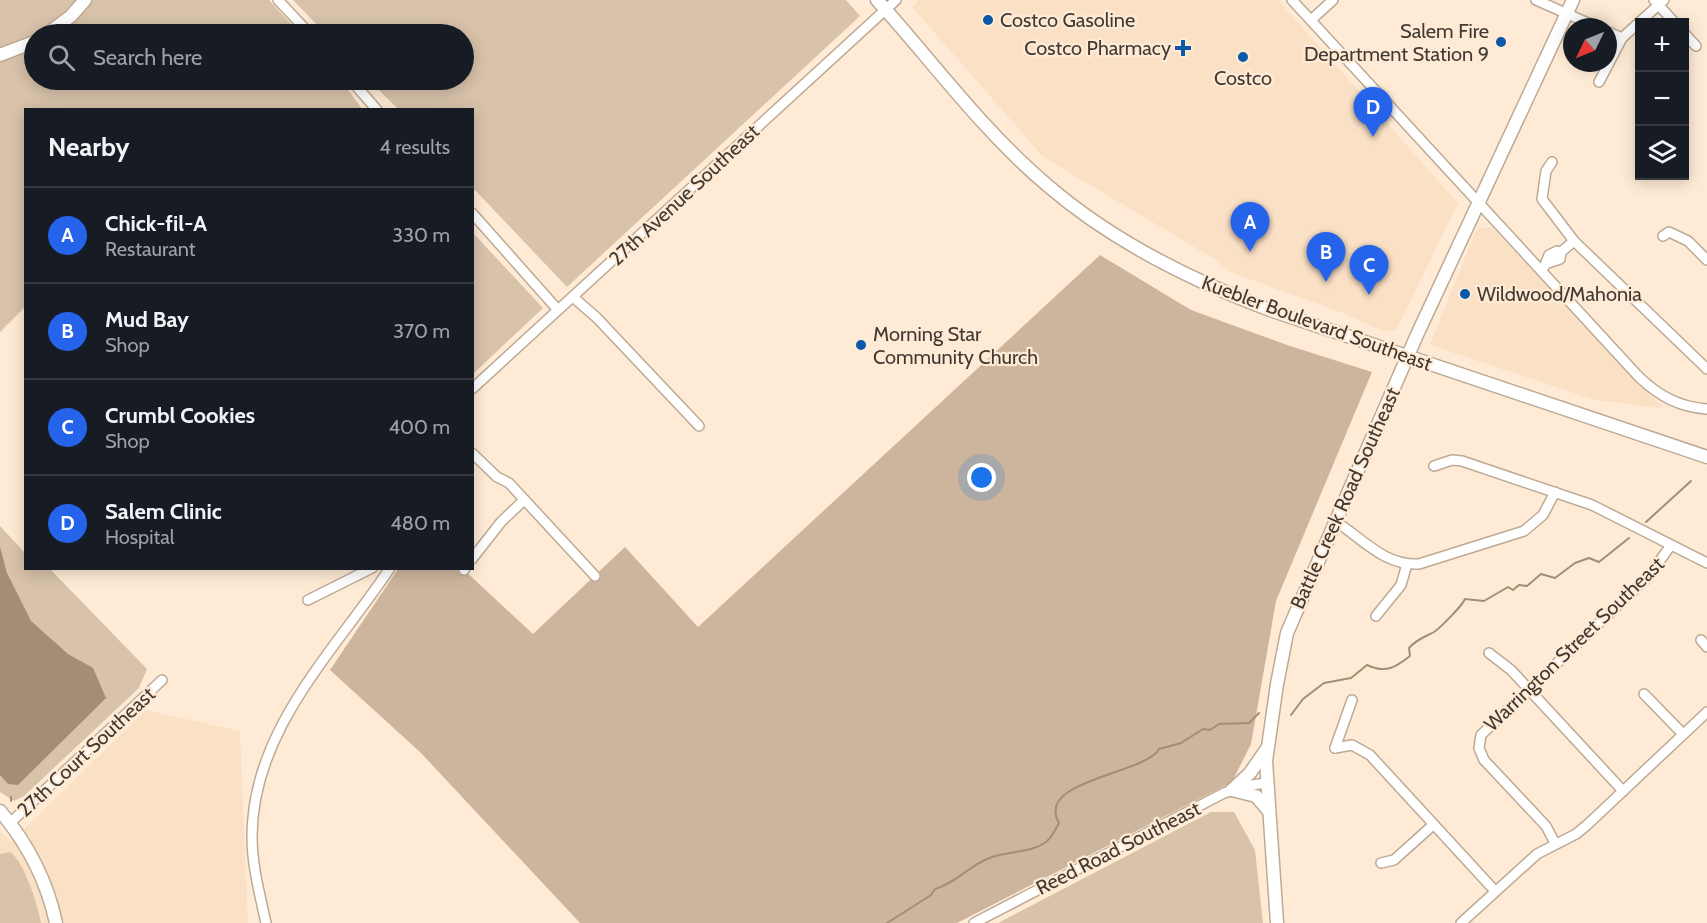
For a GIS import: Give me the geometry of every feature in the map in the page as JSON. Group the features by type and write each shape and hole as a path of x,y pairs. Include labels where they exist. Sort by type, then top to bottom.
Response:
{"main road":[{"path":"60,24 85,0"},
{"name":"Kuebler Boulevard Southeast","path":"877,0 1014,154 1069,204 1148,255 1235,296 1408,357 1707,457"},
{"name":"Battle Creek Road Southeast","path":"1277,923 1266,783 1267,748 1287,633 1478,202 1573,0"},
{"path":"0,55 24,46"},
{"path":"1232,790 1250,773 1267,748"},
{"path":"1232,790 1256,796 1269,811"},
{"path":"0,811 38,868 56,923"}],"street":[{"path":"278,0 301,24"},
{"name":"27th Avenue Southeast","path":"474,387 896,0"},
{"path":"1292,0 1478,202 1544,267 1654,391 1682,405 1707,409"},
{"path":"1311,20 1333,0"},
{"path":"1536,0 1576,18"},
{"path":"1599,82 1622,38 1659,2 1671,18"},
{"path":"1617,36 1622,38"},
{"path":"1689,38 1696,46"},
{"path":"359,90 374,108"},
{"path":"1552,162 1546,171 1542,199 1574,241 1707,369"},
{"path":"474,215 558,310"},
{"path":"1663,236 1669,232 1679,235 1707,260"},
{"path":"1544,267 1560,259 1561,252 1574,241"},
{"path":"573,297 597,318 699,426"},
{"path":"474,455 524,500 595,576"},
{"path":"1434,466 1452,460 1462,461 1592,505 1707,563"},
{"path":"1335,521 1376,552 1407,564 1428,562 1524,531 1543,515 1555,492"},
{"path":"474,556 501,522 524,500"},
{"name":"Warrington Street Southeast","path":"1555,843 1546,826 1484,760 1479,742 1487,727 1649,576 1671,545"},
{"path":"1376,616 1401,585 1407,564"},
{"path":"308,600 368,570"},
{"path":"266,923 254,864 252,838 254,799 265,762 291,706 389,570"},
{"path":"1490,653 1529,688 1623,791"},
{"name":"27th Court Southeast","path":"10,823 162,680"},
{"path":"1644,694 1683,734"},
{"path":"1352,700 1335,748 1352,745 1370,755 1495,891"},
{"path":"1461,923 1537,854 1576,834 1707,712"},
{"name":"Reed Road Southeast","path":"974,923 1232,790 1266,783"},
{"path":"1381,863 1394,860 1434,825"}],"shaded area":[{"path":"0,0 269,0 291,24 24,24 24,90 348,90 361,108 24,108 24,308 0,332"},
{"path":"293,0 846,0 860,16 567,287 474,189 474,108 397,108 379,90 474,90 474,24 316,24"},
{"path":"919,0 1278,0 1458,203 1397,329 1385,332 1340,312 1230,272 1216,260 1043,157 912,7"},
{"path":"1491,227 1664,409 1591,399 1430,345 1477,228"},
{"path":"474,234 543,308 474,373"},
{"path":"1100,255 1191,310 1290,346 1372,372 1276,601 1251,744 1232,782 957,923 580,923 421,753 330,670 397,570 464,570 533,634 625,547 698,627"},
{"path":"0,526 24,552 24,570 51,570 147,669 139,688 24,796 14,801 0,792"},
{"path":"0,547 7,573 31,621 68,654 93,668 106,698 18,785 8,784 0,775"},
{"path":"146,710 240,731 248,923 0,923 0,831 11,842"},
{"path":"1211,812 1234,812 1255,850 1263,923 998,923"},
{"path":"10,852 25,874 34,895 41,923 0,923 0,854"}],"waterway":[{"path":"1646,522 1691,481"},
{"path":"1291,715 1303,699 1324,683 1351,678 1367,665 1385,669 1400,663 1410,656 1409,648 1412,645 1437,630 1465,599 1484,601 1508,587 1513,590 1519,585 1527,586 1541,574 1555,578 1575,563 1589,558 1599,562 1629,538"},
{"path":"887,923 931,895 935,889 984,860 1027,850 1046,842 1059,823 1056,808 1062,797 1076,787 1150,758 1159,749 1181,743 1203,729 1210,730 1219,724 1249,723 1259,713"}],"place":[{"name":"Costco Gasoline","path":"988,20"},
{"name":"Salem Fire Department Station 9","path":"1501,42"},
{"name":"Costco Pharmacy","path":"1183,48"},
{"name":"Costco","path":"1243,57"},
{"name":"Salem Clinic","path":"1373,137"},
{"name":"Chick-fil-A","path":"1250,252"},
{"name":"Mud Bay","path":"1326,282"},
{"name":"Wildwood/Mahonia","path":"1465,294"},
{"name":"Crumbl Cookies","path":"1369,295"},
{"name":"Morning Star Community Church","path":"861,345"}]}
